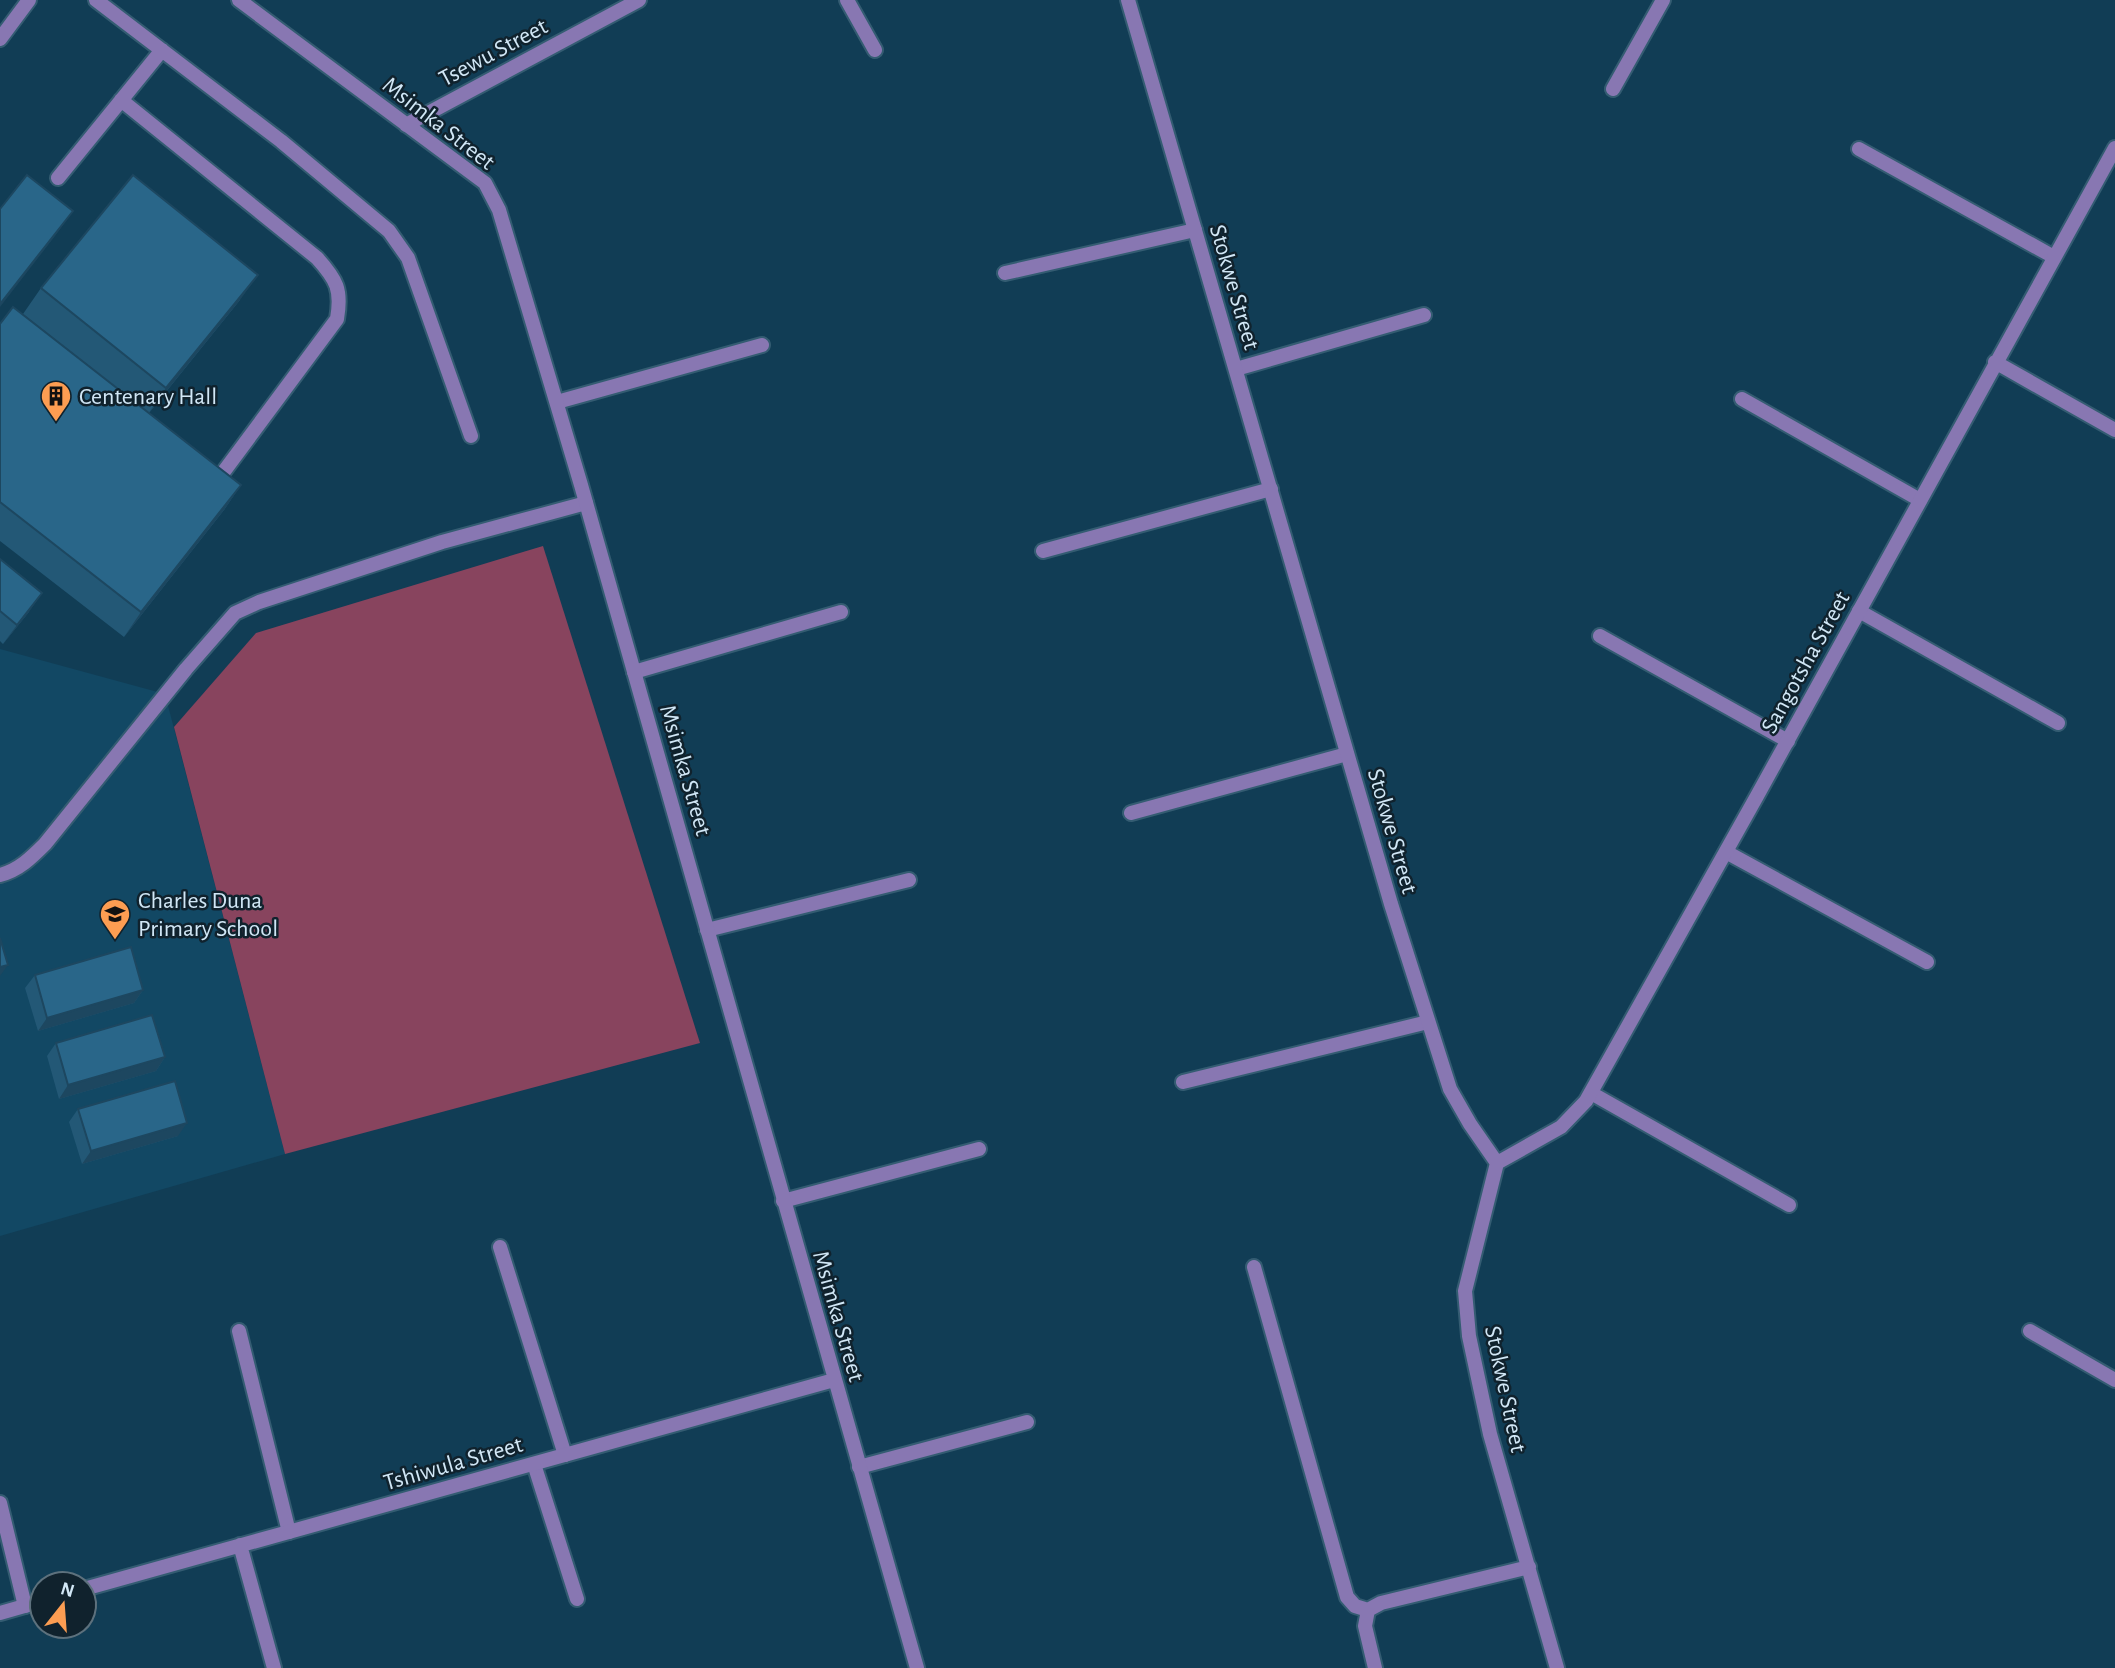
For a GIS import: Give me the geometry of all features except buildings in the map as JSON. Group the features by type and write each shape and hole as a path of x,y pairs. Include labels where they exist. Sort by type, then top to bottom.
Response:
{"street":[{"path":"0,39 29,0"},
{"path":"96,0 281,141 389,231 408,258 471,436"},
{"name":"Msimka Street","path":"239,0 485,183 499,210 586,503 917,1668"},
{"name":"Tsewu Street","path":"406,125 639,0"},
{"path":"847,0 875,51"},
{"name":"Stokwe Street","path":"1128,0 1347,754 1428,1022 1450,1090 1497,1163 1465,1291 1469,1336 1490,1434 1557,1668"},
{"path":"1613,89 1663,0"},
{"path":"58,178 162,50"},
{"path":"121,100 317,258 331,273 339,288 337,319 219,478"},
{"name":"Sangotsha Street","path":"1497,1163 1561,1127 1591,1093 2115,148"},
{"path":"1860,149 2054,257"},
{"path":"1005,273 1195,230"},
{"path":"1236,369 1424,314"},
{"path":"557,402 762,345"},
{"path":"1995,362 2115,430"},
{"path":"1742,398 1920,500"},
{"path":"1043,551 1271,489"},
{"path":"0,875 20,867 45,844 186,669 235,613 259,602 442,541 586,503"},
{"path":"1859,611 2058,723"},
{"path":"634,672 841,612"},
{"path":"1600,636 1788,741"},
{"path":"1131,813 1347,754"},
{"path":"1726,852 1927,962"},
{"path":"707,930 909,880"},
{"path":"1183,1082 1428,1022"},
{"path":"1591,1093 1789,1205"},
{"path":"783,1201 979,1149"},
{"path":"500,1247 565,1455"},
{"path":"1254,1267 1347,1598 1355,1606 1368,1610 1381,1603 1529,1567"},
{"path":"239,1331 289,1532"},
{"path":"2030,1331 2115,1380"},
{"name":"Tshiwula Street","path":"98,1585 834,1380"},
{"path":"859,1467 1027,1422"},
{"path":"534,1464 577,1599"},
{"path":"0,1503 25,1606"},
{"path":"240,1545 274,1668"},
{"path":"0,1613 28,1605"},
{"path":"1368,1610 1366,1626 1375,1668"}],"shaded area":[{"path":"543,546 700,1043 285,1154 174,727 256,633"},
{"name":"Charles Duna Primary School","path":"0,649 165,694 285,1154 0,1236"}],"place":[{"name":"Centenary Hall","path":"56,423"},
{"name":"Charles Duna Primary School","path":"115,941"}]}
